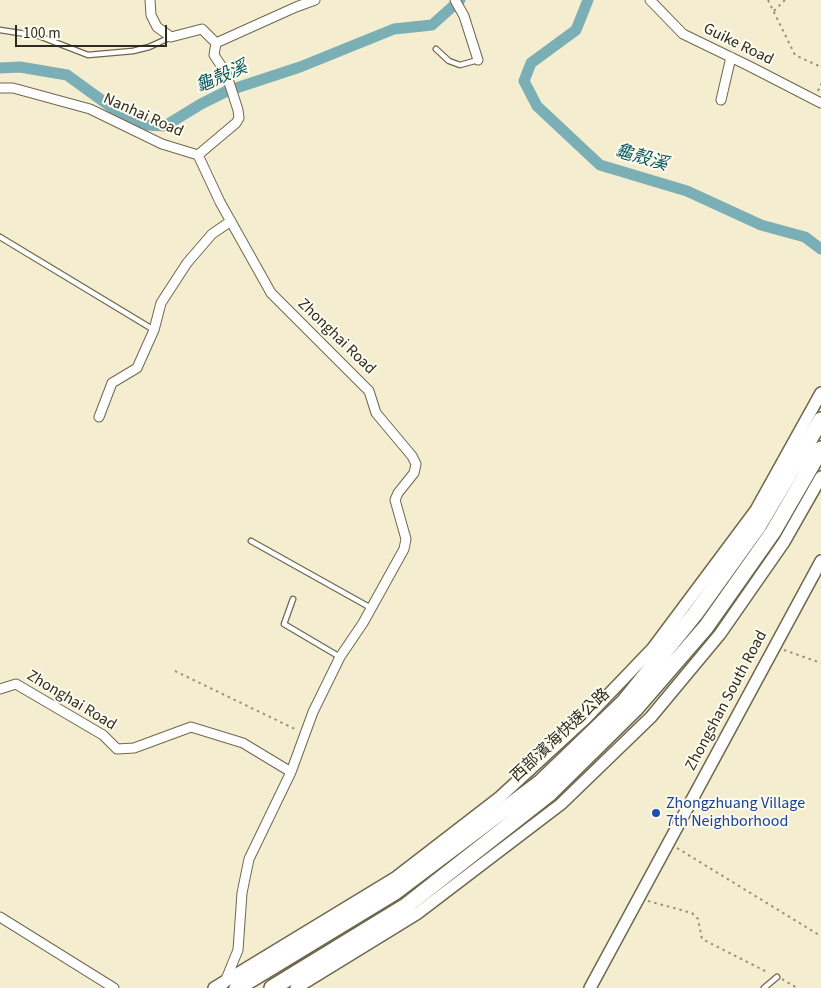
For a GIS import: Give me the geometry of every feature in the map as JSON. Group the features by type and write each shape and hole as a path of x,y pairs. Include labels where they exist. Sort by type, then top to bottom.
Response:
{"highway":[{"name":"西部濱海快速公路","path":"225,987 395,892 541,782 624,702 695,614 760,525 821,420"},
{"name":"西部濱海快速公路","path":"272,988 406,906 550,793 634,709 706,627 773,532 821,449"}],"street":[{"path":"150,0 151,14 157,27 171,37 202,29 216,43 315,0"},
{"path":"455,0 464,16 478,60"},
{"name":"Guike Road","path":"650,0 683,34 821,104"},
{"name":"Nanhai Road","path":"0,88 13,88 90,109 162,144 198,155 236,123 239,118 226,73 214,56 216,43"},
{"path":"721,100 731,58"},
{"name":"Zhonghai Road","path":"198,155 231,221 271,293 369,391 376,413 412,456 416,464 414,473 398,493 395,500 406,539 404,549 371,608 340,657 313,712 291,772 249,859 242,893 238,950 225,987"},
{"path":"98,417 112,383 137,368 154,330 161,303 187,263 212,234 231,221"},
{"path":"225,987 395,878 500,798 586,718 653,648 756,510 821,393"},
{"path":"296,988 418,913 561,804 651,716 720,634 784,542 821,477"},
{"name":"Zhongshan South Road","path":"590,988 821,561"},
{"name":"Zhonghai Road","path":"0,689 16,684 103,735 117,749 134,748 191,727 243,743 291,772"},
{"path":"0,917 114,988"}],"lane":[{"path":"0,30 39,36 88,55 149,47 171,37"},
{"path":"436,49 450,61 460,65 478,60"},
{"path":"0,237 154,330"},
{"path":"251,541 371,608"},
{"path":"293,599 284,624 340,657"},
{"path":"764,988 777,977"}],"path":[{"path":"768,0 795,55 821,68"},
{"path":"774,11 786,0"},
{"path":"775,647 821,663"},
{"path":"175,672 305,734"},
{"path":"669,842 819,935"},
{"path":"638,899 692,913 698,919 702,939 793,984 797,988"}],"waterway":[{"name":"龜殼溪","path":"0,68 20,67 67,75 118,112 146,125 165,126 227,91 300,67 394,29 432,25 460,0"},
{"name":"龜殼溪","path":"588,0 576,30 531,63 524,81 537,106 600,165 687,191 761,225 805,237 821,249"}],"place":[{"name":"Zhongzhuang Village 7th Neighborhood","path":"656,813"}]}
